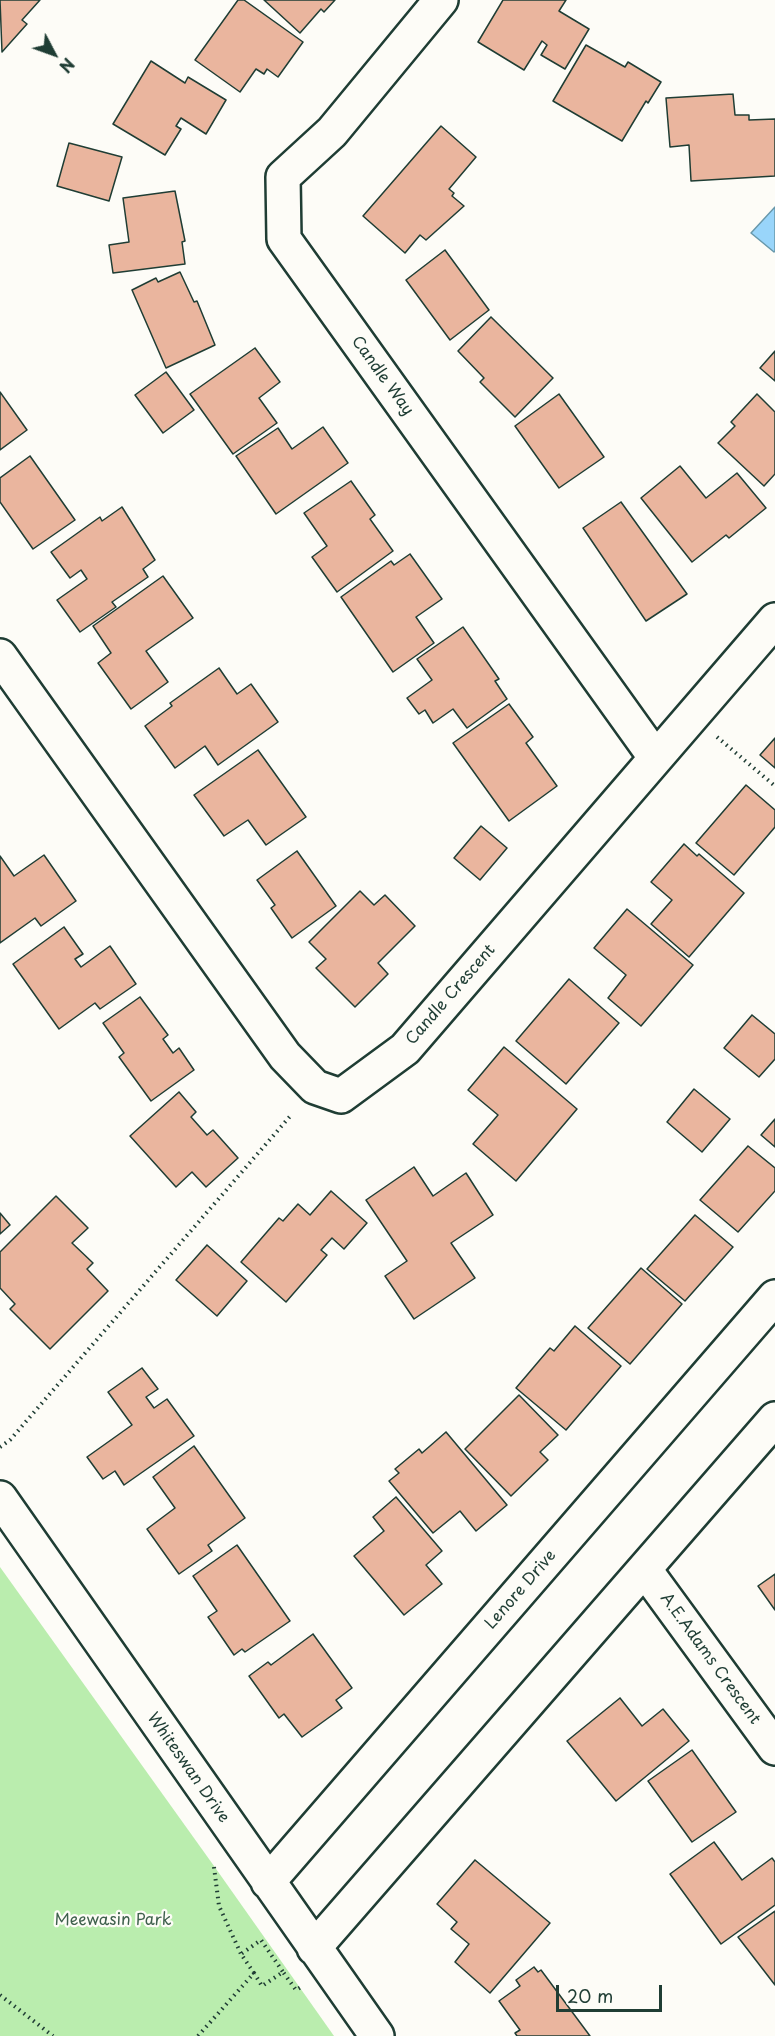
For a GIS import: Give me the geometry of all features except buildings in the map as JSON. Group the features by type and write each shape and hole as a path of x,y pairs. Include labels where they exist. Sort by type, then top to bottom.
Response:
{"street":[{"name":"Candle Way","path":"441,0 332,132 283,177 284,239 655,757"},
{"name":"Candle Crescent","path":"0,656 285,1056 315,1087 341,1096 405,1049 775,620"},
{"name":"Lenore Drive","path":"268,1882 775,1297"},
{"path":"314,1948 775,1419"},
{"name":"Whiteswan Drive","path":"0,1498 377,2036"},
{"name":"A.E.Adams Crescent","path":"645,1570 775,1748"}],"path":[{"path":"714,735 775,786"},
{"path":"0,1447 10,1440 278,1129"},
{"path":"214,1866 219,1906 242,1954 262,1986 283,1972"},
{"path":"242,1954 261,1940 296,1990 304,1985"},
{"path":"198,2036 254,1973"},
{"path":"0,1995 53,2036"}],"green space":[{"name":"Meewasin Park","path":"0,1567 214,1866 334,2036 0,2036"}],"water":[{"path":"775,207 775,251 774,252 751,233"}]}
